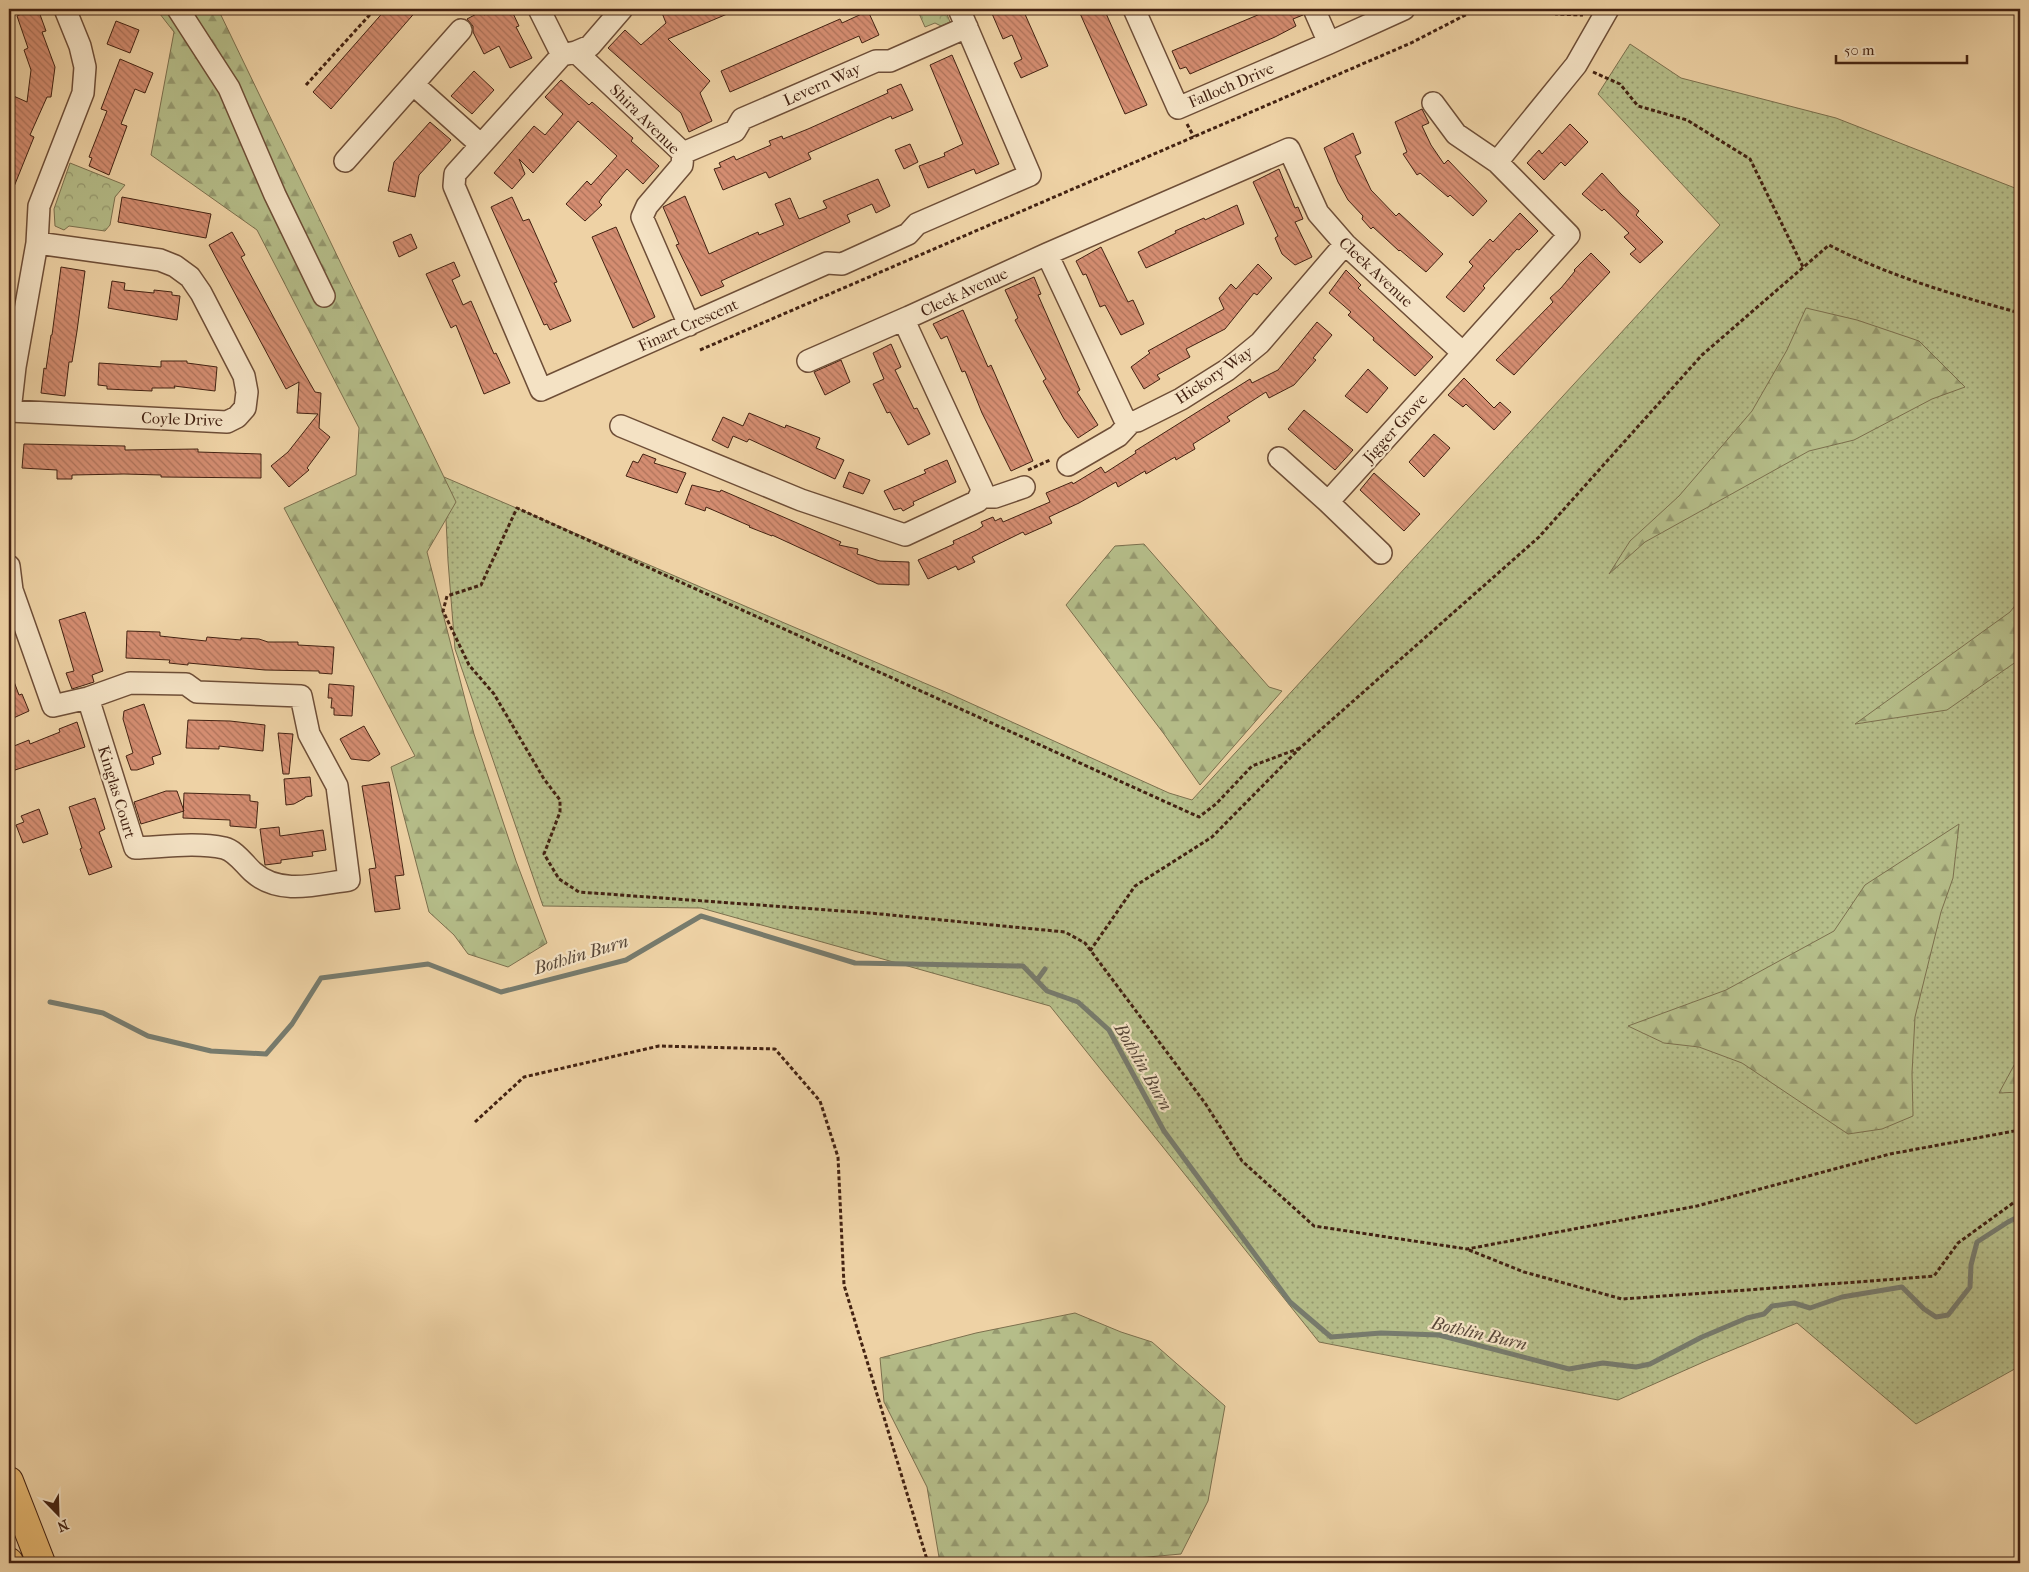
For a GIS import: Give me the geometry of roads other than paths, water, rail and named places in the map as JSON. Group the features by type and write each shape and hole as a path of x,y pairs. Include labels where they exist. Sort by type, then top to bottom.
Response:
{"highway":[{"path":"9,1482 41,1563"}],"street":[{"name":"Coyle Drive","path":"37,243 160,260 175,266 190,277 201,293 244,376 245,408 228,422 10,419 15,367 37,243 39,206 83,93 85,68 80,46 65,9"},
{"path":"178,9 228,88 275,195 324,296"},
{"path":"539,9 569,54"},
{"name":"Finart Crescent","path":"622,9 590,46 569,54 455,174 454,186 541,390 827,263 842,264 908,234 917,224 1030,174 963,18"},
{"name":"Falloch Drive","path":"1134,9 1178,108 1404,9"},
{"path":"1314,9 1329,43"},
{"path":"1497,162 1576,65 1606,12"},
{"name":"Levern Way","path":"683,153 735,131 742,119 751,115 876,61 890,61 963,18"},
{"path":"345,161 461,30"},
{"name":"Shira Avenue","path":"569,54 683,153 682,164 647,206 642,217 689,325"},
{"path":"414,85 481,146"},
{"path":"1433,103 1456,134 1497,162 1569,235 1463,354"},
{"name":"Cleek Avenue","path":"808,361 1047,254 1289,149 1318,213 1345,244 1463,354"},
{"name":"Hickory Way","path":"1068,466 1118,436 1131,422 1181,400 1227,370 1247,354 1260,343 1345,244"},
{"path":"1047,254 1106,384 1124,418 1131,422"},
{"name":"Cleek Avenue","path":"909,317 908,328 982,490 979,497"},
{"name":"Jigger Grove","path":"1328,502 1463,354"},
{"path":"621,426 801,500 905,536 978,501 979,497 995,497 1024,487"},
{"path":"1279,458 1381,553"},
{"name":"Kinglas Court","path":"9,566 12,590 53,706 88,698 130,683 186,684 197,692 301,696 309,734 337,786 349,880 287,888 270,884 226,849 180,846 135,848 88,698"}],"waterway":[{"name":"Bothlin Burn","path":"50,1002 103,1013 148,1036 211,1051 266,1054 292,1024 321,978 428,964 501,992 626,960 701,916 855,963 1023,966 1047,991 1078,1002 1109,1030 1164,1131 1290,1302 1331,1337 1381,1333 1439,1335 1569,1369 1603,1363 1636,1367 1650,1364 1702,1337 1747,1318 1764,1314 1772,1306 1794,1303 1810,1308 1842,1297 1902,1287 1924,1309 1936,1317 1948,1315 1970,1287 1971,1265 1977,1242 2020,1216"},
{"path":"1037,980 1045,969"}]}
